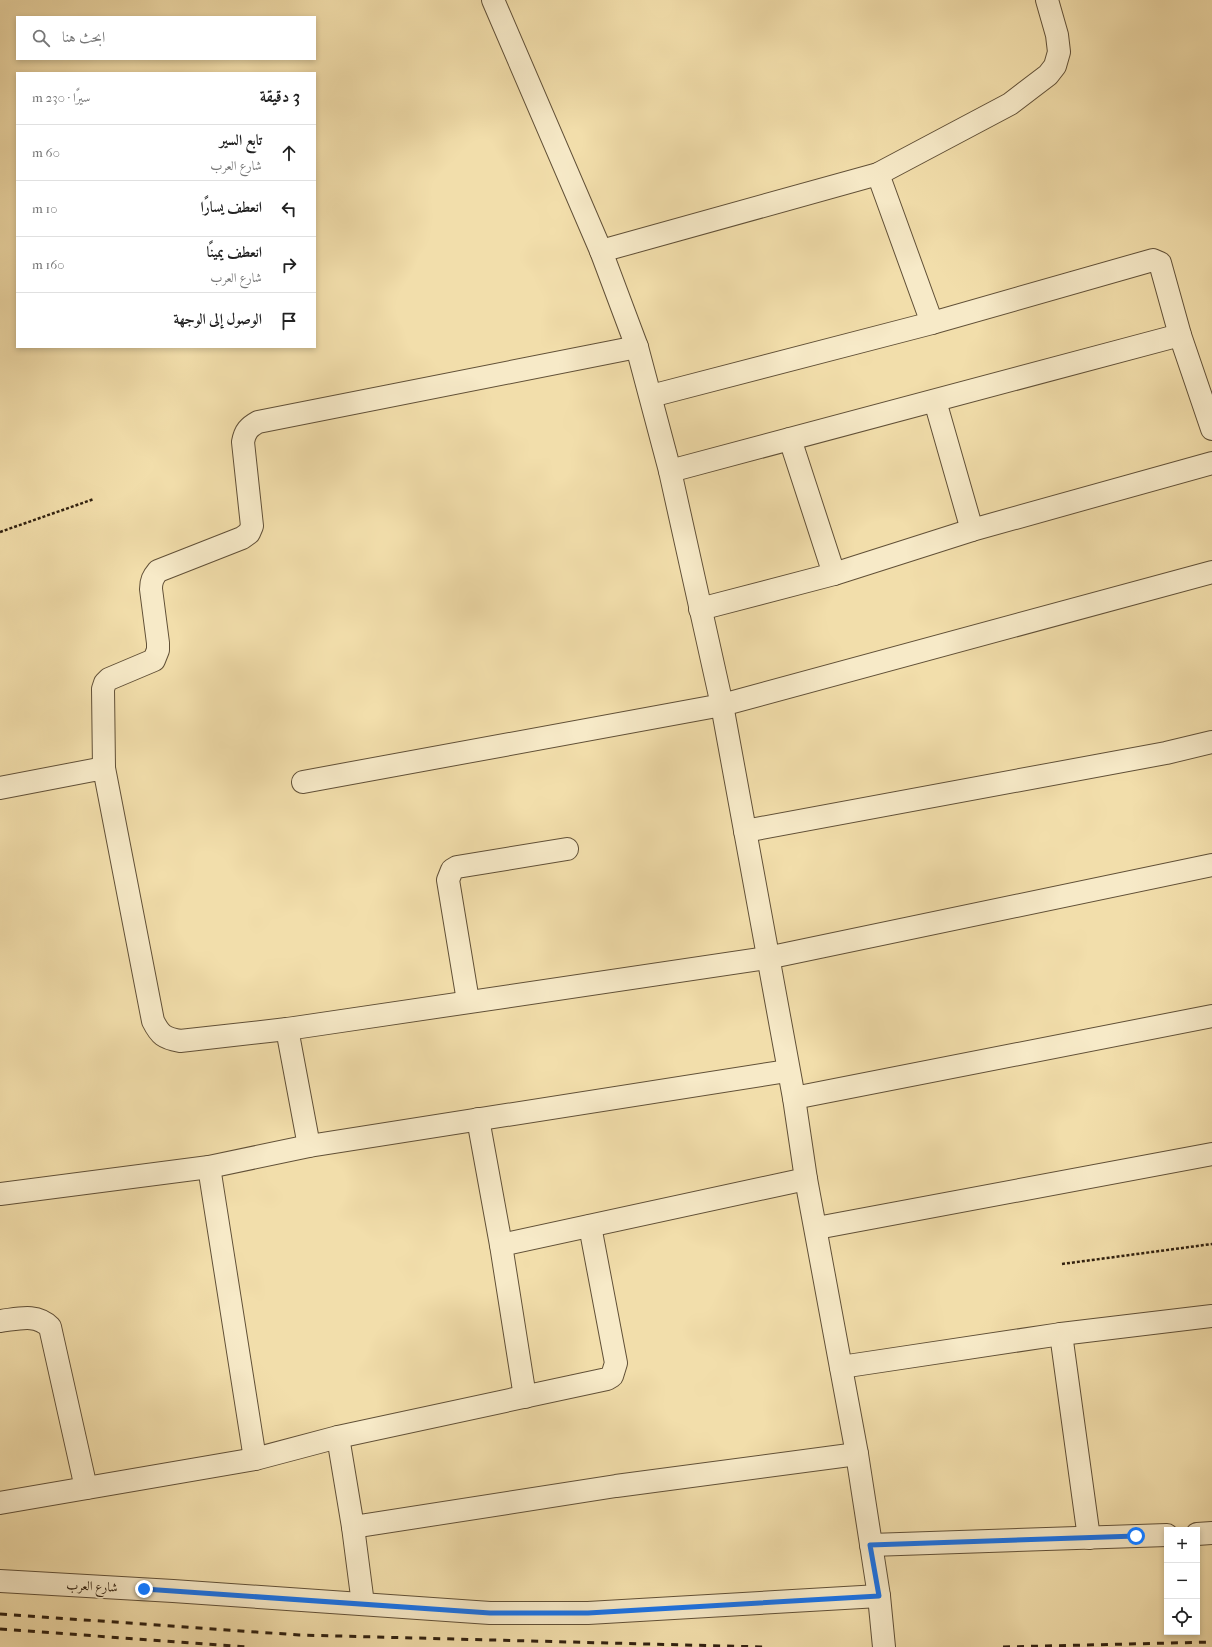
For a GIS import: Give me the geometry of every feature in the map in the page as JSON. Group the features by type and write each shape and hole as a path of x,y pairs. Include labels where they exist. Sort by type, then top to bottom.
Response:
{"street":[{"path":"493,0 601,251 637,347 670,471 722,706 787,1072 794,1098 806,1179 817,1228 857,1454 879,1596 884,1647"},
{"path":"601,251 878,174 1010,104 1048,75 1055,66 1059,52 1057,35 1047,0"},
{"path":"878,174 932,323"},
{"path":"651,396 932,323 1153,260 1160,263 1180,335 1212,429"},
{"path":"670,471 1180,335"},
{"path":"637,347 258,422 250,427 245,433 243,442 252,526 249,533 242,538 158,571 151,582 158,650 154,660 110,679 105,683 103,689 104,768 153,1021 159,1033 169,1039 180,1041 287,1029 468,1001 767,958 1212,865"},
{"path":"936,401 972,530"},
{"path":"790,439 834,574"},
{"path":"700,609 834,574 972,530 1212,463"},
{"path":"303,782 722,706 1212,572"},
{"path":"744,831 1159,755 1212,742"},
{"path":"0,788 104,768"},
{"path":"468,1001 448,880 449,875 457,867 567,849"},
{"path":"794,1098 1212,1016"},
{"path":"287,1029 309,1146"},
{"path":"0,1194 209,1167 309,1146 787,1072"},
{"path":"478,1119 501,1245 525,1397"},
{"path":"817,1228 1212,1154"},
{"path":"209,1167 255,1459"},
{"path":"501,1245 806,1179"},
{"path":"0,1503 255,1459 338,1437 607,1379 612,1376 616,1363 590,1226"},
{"path":"841,1367 1061,1334 1212,1316"},
{"path":"0,1321 29,1317 45,1322 50,1328 86,1488"},
{"path":"1061,1334 1089,1538"},
{"path":"338,1437 353,1527 363,1604"},
{"path":"353,1527 616,1486 857,1454"},
{"path":"1200,1534 1212,1533"},
{"path":"870,1545 1164,1535"},
{"name":"شارع العرب","path":"0,1581 490,1613 588,1613 879,1596"}],"path":[{"path":"0,532 94,499"},
{"path":"1062,1264 1212,1244"}],"railway":[{"path":"0,1614 299,1635 763,1647"},
{"path":"0,1629 247,1647"},
{"path":"1003,1647 1212,1642"}],"route":[{"path":"144,1589 490,1613 616,1612 879,1596 870,1545 1136,1536"}]}
